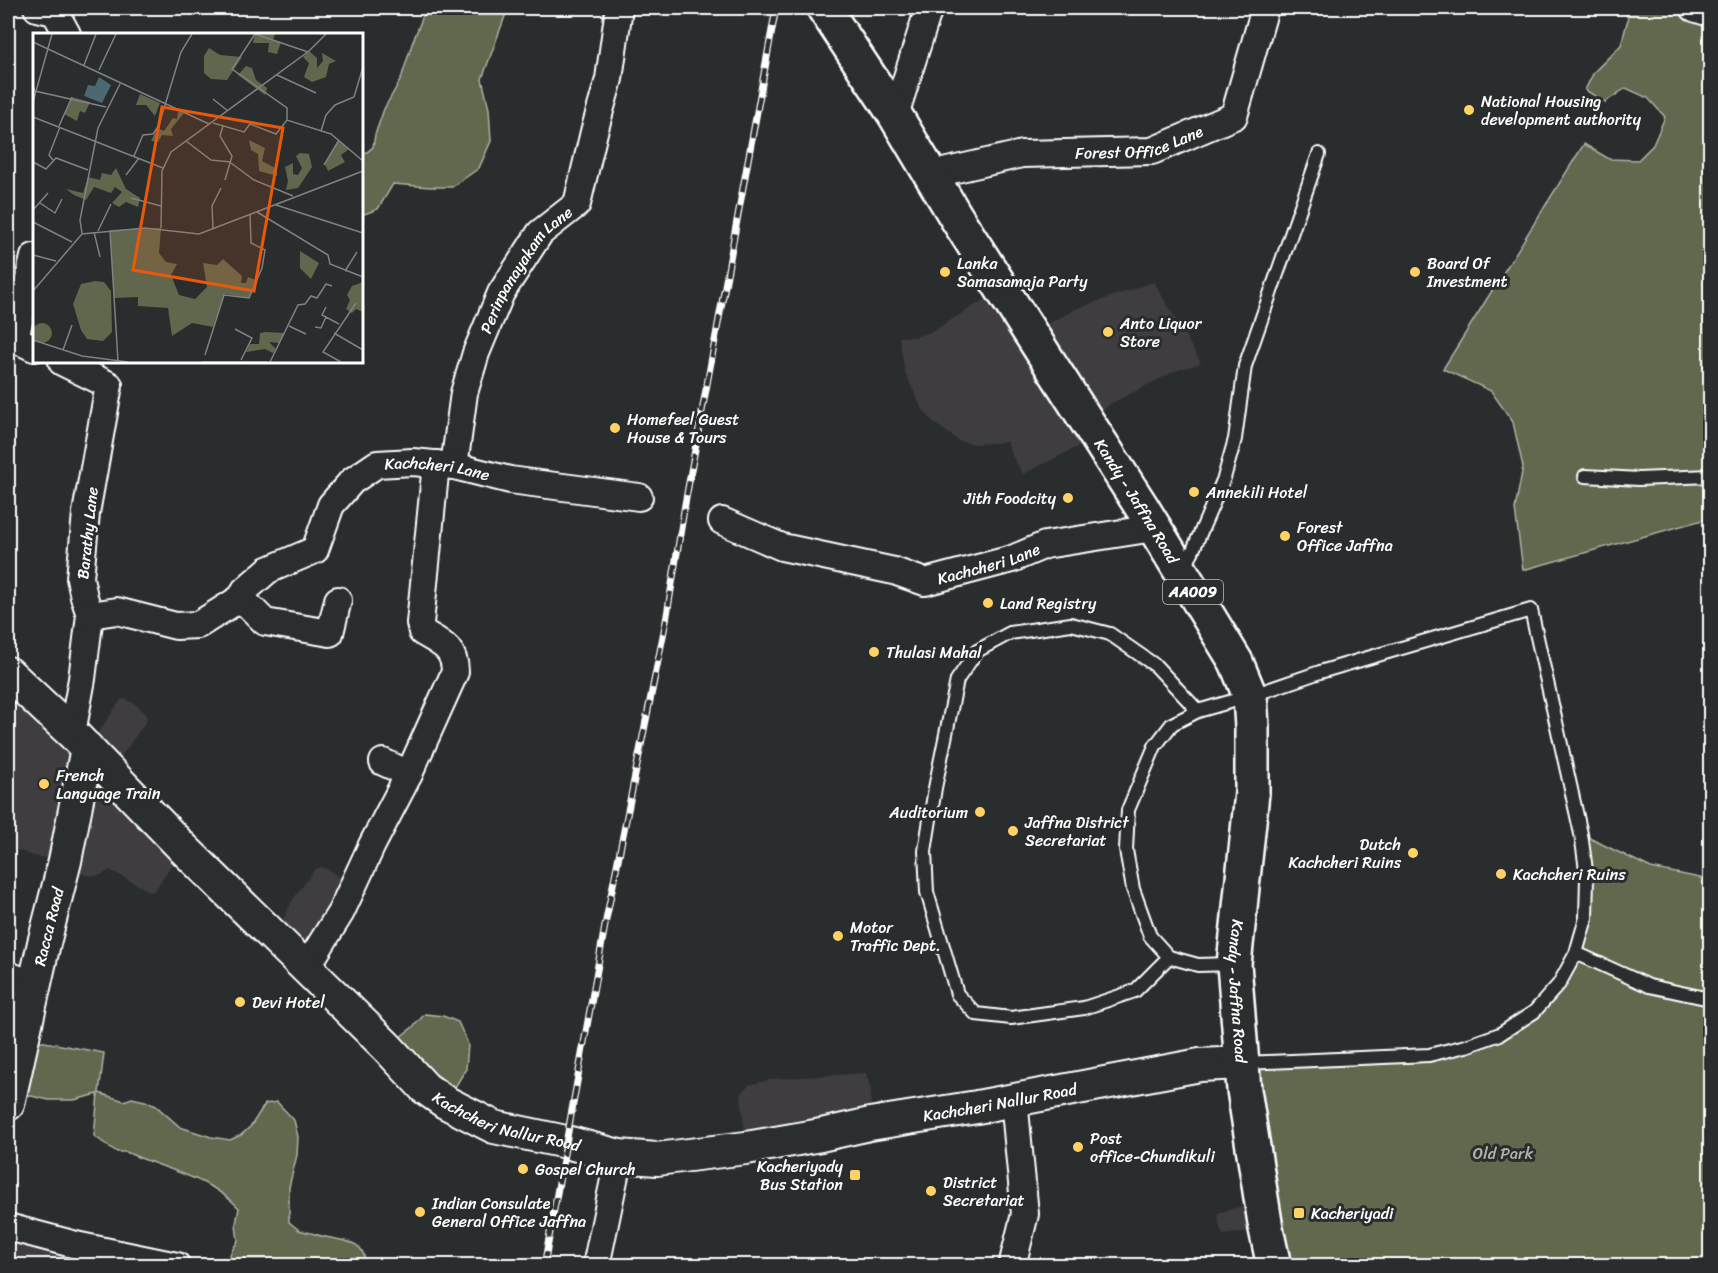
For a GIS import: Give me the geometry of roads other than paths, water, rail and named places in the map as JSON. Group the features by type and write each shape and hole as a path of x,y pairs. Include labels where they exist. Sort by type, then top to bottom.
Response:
{"highway":[{"name":"Kandy - Jaffna Road","path":"824,8 896,115 930,176 1154,528 1236,662 1250,696 1252,793 1234,964 1244,1090 1274,1266"}],"street":[{"name":"Perinpanayakam Lane","path":"306,968 341,912 372,845 409,774 455,672 455,659 444,644 422,632 420,623 445,465 476,353 501,293 540,233 577,204 609,80 619,8"},
{"path":"896,115 929,8"},
{"name":"Forest Office Lane","path":"930,176 1022,153 1152,151 1234,116 1265,8"},
{"path":"1694,8 1710,13"},
{"path":"33,261 15,339 33,348"},
{"name":"Barathy Lane","path":"64,363 109,385 86,513 80,578 90,615 82,679 79,740"},
{"name":"Kachcheri Lane","path":"90,615 117,611 176,626 198,625 241,598 245,590 268,570 315,550 331,505 352,481 377,464 413,462 445,465 510,480 639,497"},
{"name":"Kachcheri Lane","path":"722,521 782,547 894,571 926,582 1012,559 1045,545 1154,528"},
{"path":"241,598 265,622 330,633 338,600"},
{"name":"Kachcheri Nallur Road","path":"8,673 79,740 182,847 425,1088 446,1102 495,1126 619,1156 657,1158 746,1148 1200,1065 1242,1063"},
{"name":"Racca Road","path":"8,1104 21,980 44,943 65,861 79,740"},
{"path":"383,762 409,774"},
{"path":"1012,1266 1025,1214 1014,1099"},
{"path":"596,1266 619,1156"},
{"path":"8,1227 80,1246 177,1266"}],"lane":[{"path":"1182,574 1224,478 1235,439 1245,366 1319,154"},
{"path":"1585,476 1639,479 1710,476"},
{"path":"1234,964 1198,965 1169,957 1150,936 1133,889 1126,850 1128,810 1155,746 1172,724 1198,711 1320,672 1531,610 1581,834 1587,877 1586,918 1576,953 1559,984 1534,1012 1500,1034 1466,1046 1429,1055 1242,1063"},
{"path":"1169,957 1135,991 1084,1008 1011,1018 976,1014 957,994 927,892 925,851 957,680 976,651 1010,633 1071,624 1110,633 1156,666 1198,711"},
{"path":"1576,953 1649,986 1710,999"}],"railway":[{"path":"544,1266 606,920 666,621 685,504 776,8"}],"place":[{"name":"National Housing development authority","path":"1469,110"},
{"name":"Lanka Samasamaja Party","path":"945,272"},
{"name":"Board Of Investment","path":"1415,272"},
{"name":"Anto Liquor Store","path":"1108,332"},
{"name":"Homefeel Guest House & Tours","path":"615,428"},
{"name":"Annekili Hotel","path":"1194,492"},
{"name":"Jith Foodcity","path":"1068,498"},
{"name":"Forest Office Jaffna","path":"1285,536"},
{"name":"Land Registry","path":"988,603"},
{"name":"Thulasi Mahal","path":"874,652"},
{"name":"French Language Train","path":"44,784"},
{"name":"Auditorium","path":"980,812"},
{"name":"Jaffna District Secretariat","path":"1013,831"},
{"name":"Dutch Kachcheri Ruins","path":"1413,853"},
{"name":"Kachcheri Ruins","path":"1501,874"},
{"name":"Motor Traffic Dept.","path":"838,936"},
{"name":"Devi Hotel","path":"240,1002"},
{"name":"Post office-Chundikuli","path":"1078,1147"},
{"name":"Gospel Church","path":"523,1169"},
{"name":"Kacheriyady Bus Station","path":"855,1175"},
{"name":"District Secretariat","path":"931,1191"},
{"name":"Indian Consulate General Office Jaffna","path":"420,1212"},
{"name":"Kacheriyadi","path":"1299,1213"}],"park label":[{"name":"Old Park","path":"1503,1153"}]}
